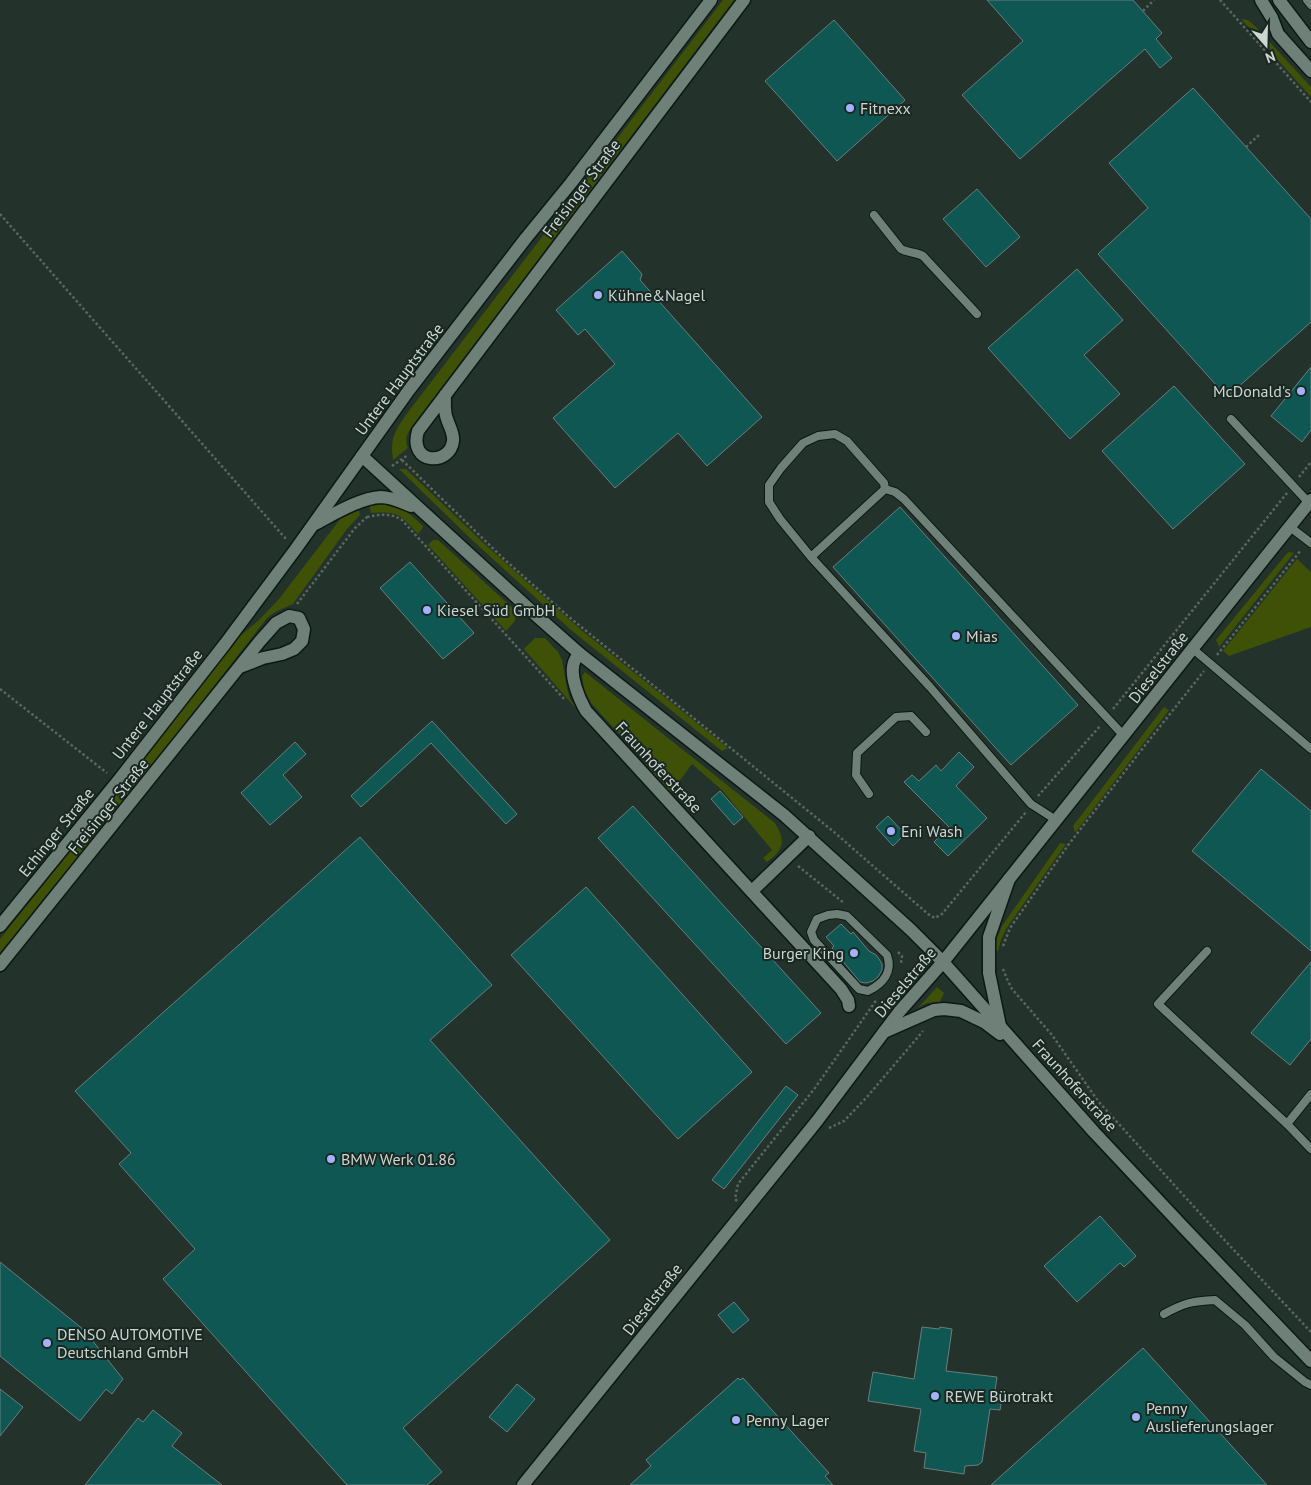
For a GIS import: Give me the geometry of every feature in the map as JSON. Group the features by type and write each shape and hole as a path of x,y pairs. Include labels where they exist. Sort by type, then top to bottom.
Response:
{"street":[{"name":"Untere Hauptstraße","path":"118,781 225,644 295,550 408,390 571,183 711,0"},
{"name":"Freisinger Straße","path":"416,447 415,440 418,431 744,0"},
{"path":"1261,0 1272,18 1278,34 1311,71"},
{"path":"1279,0 1311,42"},
{"path":"416,447 421,454 430,459 440,458 450,452 453,442 452,432 446,417 445,395"},
{"name":"Fraunhoferstraße","path":"362,456 580,654 784,815 916,936 943,962 1094,1132 1311,1361"},
{"path":"313,525 363,501 381,497 396,499 419,509"},
{"name":"Dieselstraße","path":"523,1485 817,1121 899,1012 943,962 1310,502"},
{"name":"Freisinger Straße","path":"0,965 240,667 276,623 289,616 298,618 304,629 302,641 294,649 240,667"},
{"name":"Fraunhoferstraße","path":"580,654 574,661 574,682 578,697 586,711 841,989 848,1000 849,1006"},
{"name":"Echinger Straße","path":"0,926 118,781"},
{"path":"752,891 809,836"},
{"path":"1000,1026 989,973 988,937 1009,879"},
{"path":"884,1032 934,1010 944,1009 961,1011 1017,1045"}],"lane":[{"path":"1307,0 1311,4"},
{"path":"874,216 901,249 923,256 977,314"},
{"path":"1231,420 1292,486 1310,502"},
{"path":"885,489 884,483 847,441 835,434 818,436 803,443 769,485 769,502 780,519 811,557 930,687 1032,804 1056,820"},
{"path":"811,557 885,489"},
{"path":"885,489 894,492 904,499 1124,736"},
{"path":"1290,527 1309,542"},
{"path":"1193,649 1311,749"},
{"path":"869,794 856,775 857,753 896,717 911,716 926,732"},
{"path":"828,915 847,916 887,955 889,971 877,987 868,991 859,989 814,940 811,932 817,919 828,915"},
{"path":"1207,951 1158,1004 1287,1124 1311,1150"},
{"path":"1287,1124 1311,1094"},
{"path":"1164,1314 1181,1305 1195,1301 1214,1300 1245,1325 1274,1357 1311,1385"}],"path":[{"path":"1143,11 1154,0"},
{"path":"1220,0 1311,102"},
{"path":"1246,147 1260,134"},
{"path":"0,214 295,550"},
{"path":"380,474 402,460 416,447"},
{"path":"402,460 504,559 569,617 752,764 935,918 942,914 1032,804 1107,718 1311,462"},
{"path":"289,616 355,528 367,517 381,514 396,516 402,520 568,703"},
{"path":"1002,949 1010,928 1069,844 1142,748 1309,542"},
{"path":"0,689 118,781"},
{"path":"900,966 902,956"},
{"path":"1003,964 1007,980 1012,989 1042,1022 1098,1101 1311,1332"},
{"path":"746,1209 735,1199 738,1184 815,1088 879,997"},
{"path":"826,1130 844,1121 867,1097 922,1031 927,1028"}],"green space":[{"path":"723,0 734,0 411,428 406,438 408,448 393,460 393,439 404,417"},
{"path":"1241,19 1248,20 1255,26 1311,87 1311,97"},
{"path":"399,469 406,469 489,548 580,629 728,748 722,751 571,630 473,541"},
{"path":"369,504 387,504 404,509 423,526 422,529 418,534 407,522 393,513 371,513"},
{"path":"358,507 360,515 347,529 293,604 267,618 147,772 0,953 0,939 152,748 233,642 260,619 279,599 341,518"},
{"path":"433,540 438,540 516,611 515,621 506,631 428,545"},
{"path":"1288,552 1294,553 1219,647 1216,640"},
{"path":"1297,559 1311,572 1311,627 1229,656 1223,651"},
{"path":"535,638 545,638 558,652 562,660 570,699 578,711 524,649"},
{"path":"585,672 775,823 782,840 777,853 767,862 763,858 772,850 722,790 692,764 670,794 641,758 591,703 584,689 582,676"},
{"path":"1164,707 1169,710 1075,833 1073,826"},
{"path":"1060,843 1066,844 1006,929 998,951 994,951 1002,926"},
{"path":"937,987 944,993 940,1002 927,1003 918,1008"}],"building":[{"path":"987,0 1133,0 1162,33 1156,39 1172,58 1160,68 1145,49 1020,159 962,95 1023,41"},
{"path":"834,20 905,100 837,161 765,81"},
{"path":"1193,88 1311,219 1311,322 1227,397 1098,254 1148,208 1109,163"},
{"path":"977,189 1020,237 986,267 943,219"},
{"path":"622,251 642,274 640,280 762,417 707,466 678,433 615,488 553,418 615,364 585,329 578,335 556,310"},
{"path":"1077,269 1123,320 1084,355 1120,394 1070,439 988,348"},
{"name":"McDonald's","path":"1311,367 1311,430 1302,442 1271,416"},
{"path":"1174,386 1245,464 1173,529 1102,451"},
{"name":"Mias","path":"900,507 1078,705 1011,765 833,567"},
{"name":"Kiesel Süd GmbH","path":"410,562 474,633 443,659 380,588"},
{"path":"432,721 517,814 506,824 431,743 361,807 351,796"},
{"path":"295,742 306,754 283,775 302,797 270,825 241,793"},
{"path":"959,752 974,767 956,786 987,818 948,856 934,842 949,827 904,782 912,775 919,781 936,765 941,771"},
{"path":"1261,769 1311,811 1311,951 1192,851"},
{"path":"720,791 743,817 734,825 711,799"},
{"path":"633,806 821,1013 786,1044 598,838"},
{"name":"Eni Wash","path":"888,816 905,834 893,846 876,827"},
{"name":"BMW Werk 01.86","path":"360,837 492,985 430,1040 610,1240 403,1428 442,1472 427,1485 347,1485 163,1279 195,1249 119,1164 131,1153 75,1091"},
{"path":"586,887 752,1072 678,1139 511,955"},
{"name":"Burger King","path":"841,924 851,934 853,932 869,951 876,955 882,964 882,970 873,981 860,982 832,948 834,946 826,937"},
{"path":"1311,962 1311,1039 1290,1065 1251,1033"},
{"path":"786,1086 798,1095 724,1189 712,1180"},
{"path":"1100,1216 1136,1256 1124,1267 1120,1263 1077,1302 1044,1266"},
{"name":"DENSO AUTOMOTIVE Deutschland GmbH","path":"0,1262 84,1330 123,1379 112,1394 106,1389 80,1421 0,1356"},
{"path":"734,1302 749,1320 733,1333 718,1315"},
{"name":"REWE Bürotrakt","path":"922,1327 952,1329 946,1371 997,1377 995,1391 1003,1392 1000,1410 990,1409 982,1462 978,1465 965,1466 964,1474 924,1468 926,1453 914,1451 921,1409 868,1401 873,1372 914,1379"},
{"name":"Penny Auslieferungslager","path":"1143,1348 1267,1485 991,1485"},
{"name":"Penny Lager","path":"738,1378 740,1380 743,1378 829,1473 825,1476 833,1485 630,1485 651,1466 646,1460"},
{"path":"517,1384 535,1399 507,1432 489,1417"},
{"path":"0,1389 23,1407 0,1436"},
{"path":"153,1410 182,1433 172,1446 222,1485 85,1485 138,1418 143,1422"}],"place":[{"name":"Fitnexx","path":"850,108"},
{"name":"Kühne&Nagel","path":"598,295"},
{"name":"McDonald's","path":"1301,391"},
{"name":"Kiesel Süd GmbH","path":"427,610"},
{"name":"Mias","path":"956,636"},
{"name":"Eni Wash","path":"891,831"},
{"name":"Burger King","path":"854,953"},
{"name":"BMW Werk 01.86","path":"331,1159"},
{"name":"DENSO AUTOMOTIVE Deutschland GmbH","path":"47,1343"},
{"name":"REWE Bürotrakt","path":"935,1396"},
{"name":"Penny Auslieferungslager","path":"1136,1417"},
{"name":"Penny Lager","path":"736,1420"}]}
